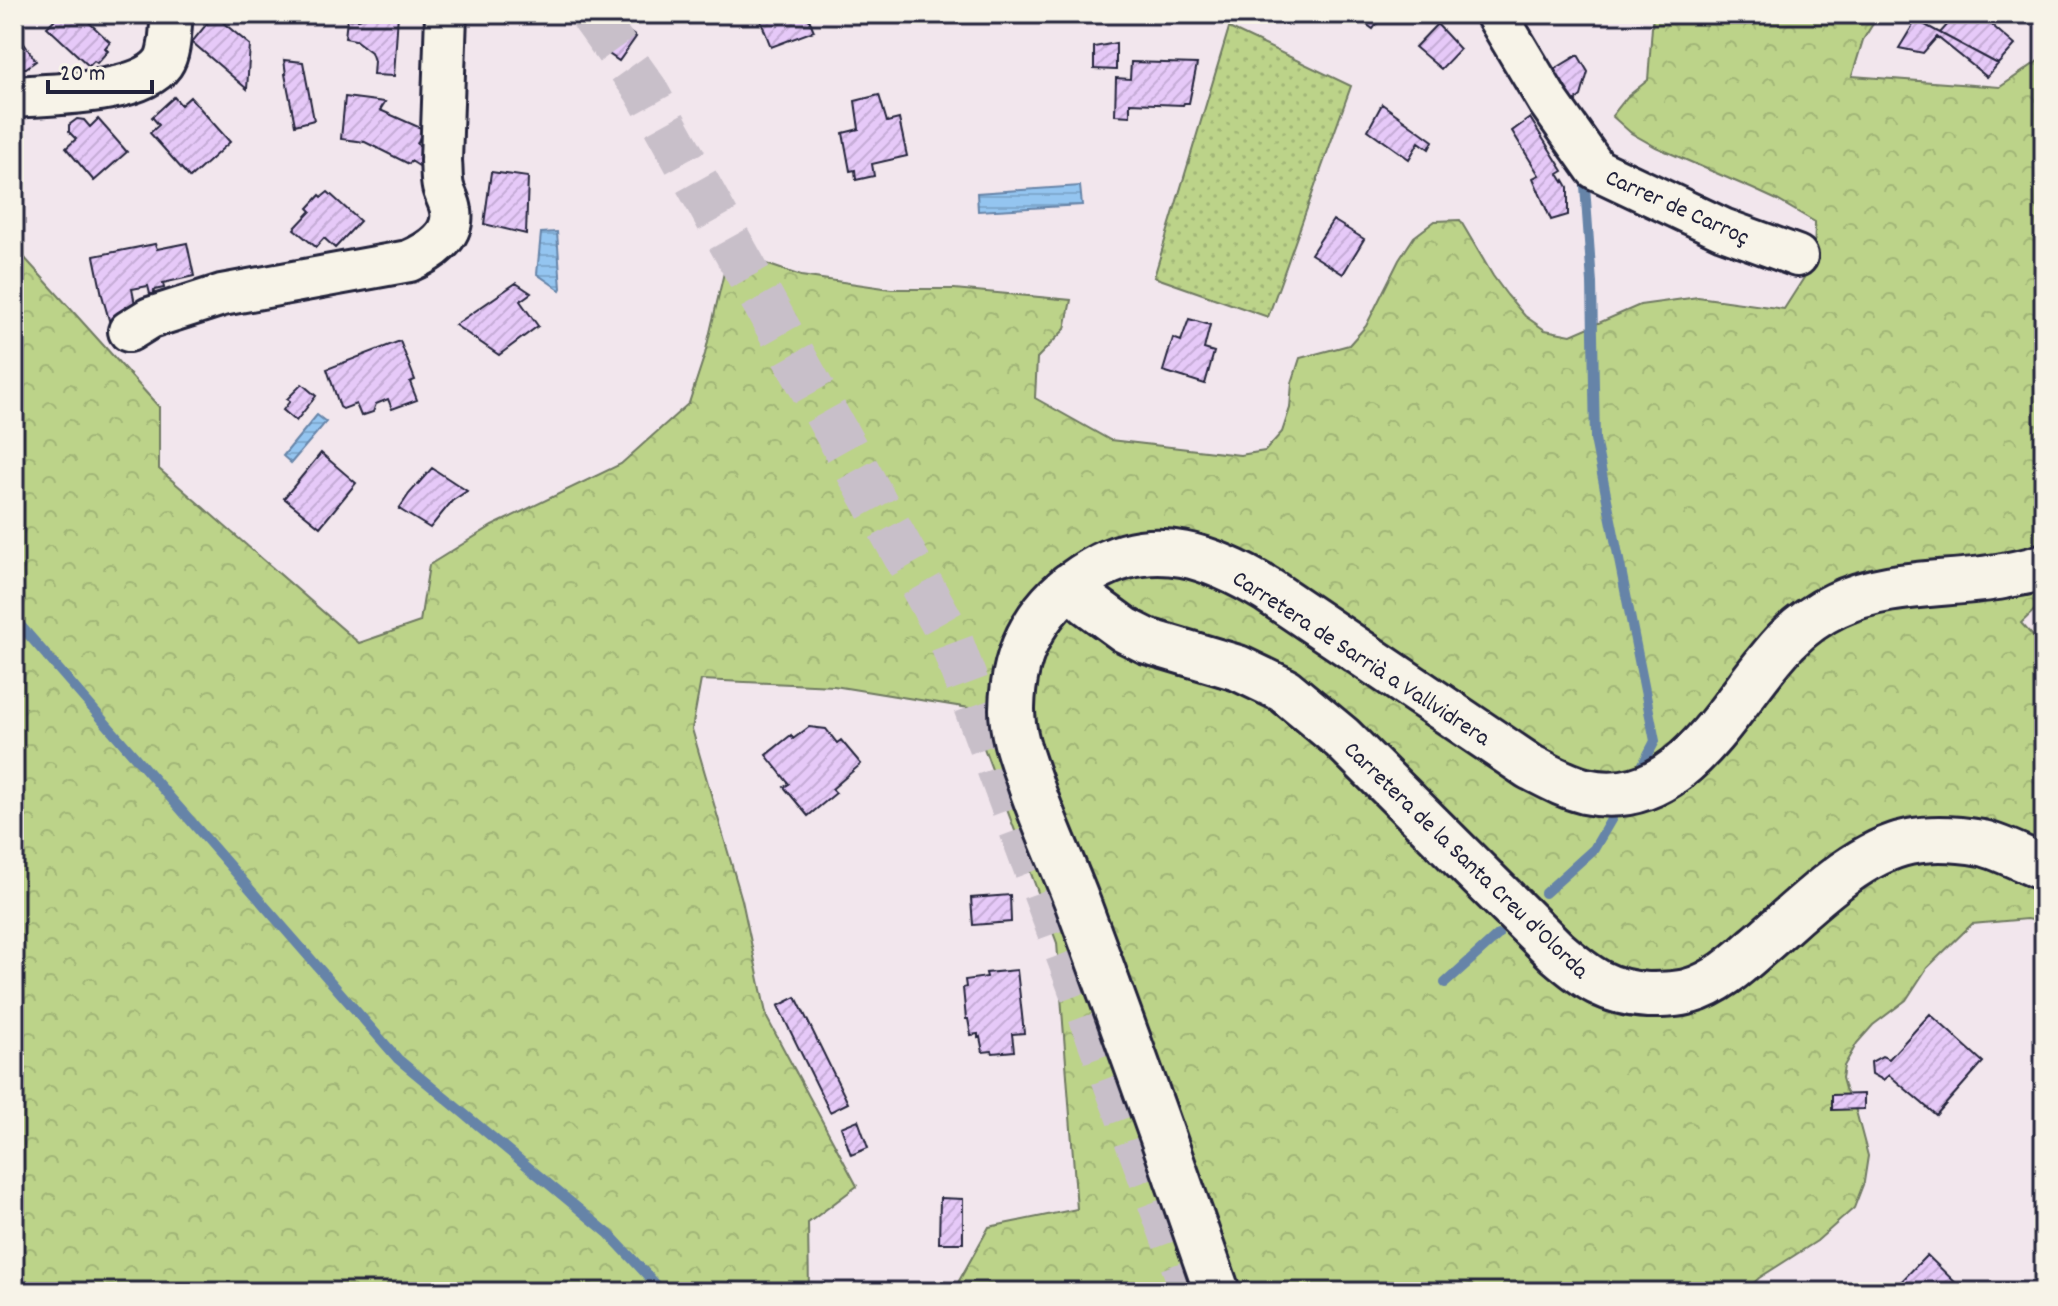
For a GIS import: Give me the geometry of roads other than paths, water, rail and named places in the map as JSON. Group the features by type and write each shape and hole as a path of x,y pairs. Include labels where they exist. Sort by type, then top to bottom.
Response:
{"main road":[{"name":"Carretera de Sarrià a Vallvidrera","path":"1217,1292 1077,902 1032,791 1014,729 1015,680 1024,644 1042,613 1070,585 1097,567 1127,555 1151,551 1170,551 1213,562 1269,591 1530,767 1566,785 1616,793 1646,787 1675,771 1696,754 1788,639 1834,606 1862,593 1988,579 2044,566"},
{"name":"Carretera de la Santa Creu d'Olorda","path":"1070,585 1088,603 1125,630 1147,641 1238,668 1284,690 1342,738 1557,952 1582,974 1604,987 1633,994 1661,995 1691,991 1716,980 1848,870 1882,849 1912,841 1946,839 1984,844 2044,868"}],"street":[{"path":"14,97 111,88 147,77 165,61 172,14"},
{"path":"129,331 150,318 222,295 409,261 433,248 449,230 452,219 451,206 442,185 441,161 446,14"},
{"name":"Carrer de Carroç","path":"1496,14 1548,101 1596,169 1723,229 1797,256"}],"water":[{"path":"1080,186 1082,205 978,211 977,193"},
{"path":"557,232 560,290 537,274 541,233"},
{"path":"317,415 326,422 291,463 283,456"}],"waterway":[{"path":"1584,172 1592,283 1595,439 1655,741 1643,764"},
{"path":"14,618 398,1059 609,1234 663,1292"},
{"path":"1545,893 1594,849 1612,818"},
{"path":"1445,983 1498,935"}],"tunnel":[{"path":"591,14 645,89 948,633 1193,1292"}]}
